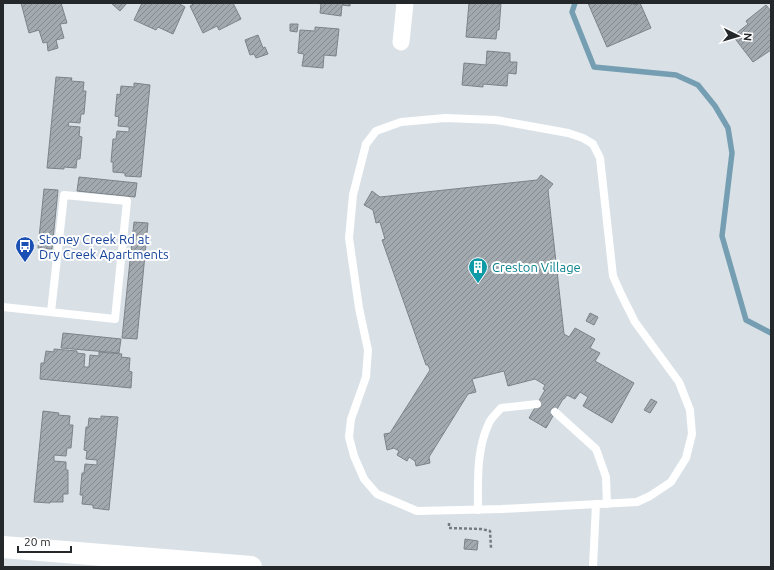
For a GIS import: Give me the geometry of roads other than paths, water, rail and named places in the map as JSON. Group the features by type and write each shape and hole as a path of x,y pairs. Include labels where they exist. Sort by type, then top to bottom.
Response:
{"main road":[{"path":"3,547 211,565 251,567"}],"street":[{"path":"401,42 405,3"}],"lane":[{"path":"445,118 496,120 568,133 584,138 593,144 600,158 614,276 620,294 635,322 679,382 690,410 692,434 686,458 671,482 650,496 637,502 478,510 417,511 377,494 364,478 354,456 349,437 351,419 366,377 368,350 359,308 349,238 353,195 366,144 376,131 401,122 445,118"},
{"path":"3,307 115,319 127,201 64,195 51,312"},
{"path":"478,510 478,467 483,438 489,422 501,408 538,404"},
{"path":"555,412 596,449 606,477 607,504"},
{"path":"593,567 596,504"}],"waterway":[{"path":"575,3 572,12 594,67 676,75 698,85 715,106 728,128 732,153 722,236 746,320 771,333"}],"place":[{"name":"Stoney Creek Rd at Dry Creek Apartments","path":"25,263"},
{"name":"Creston Village","path":"478,284"}]}
